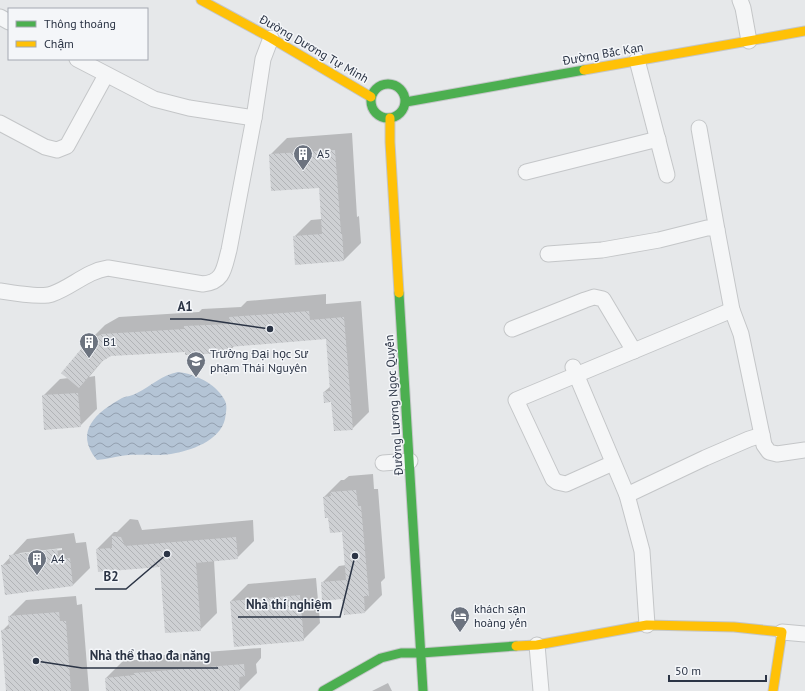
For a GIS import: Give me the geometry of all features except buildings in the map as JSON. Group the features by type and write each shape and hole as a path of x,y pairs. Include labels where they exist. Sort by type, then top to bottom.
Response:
{"main road":[{"name":"Đường Dương Tự Minh","path":"201,0 271,38 372,97"},
{"name":"Đường Bắc Kạn","path":"406,102 805,31"},
{"path":"391,84 399,87 404,94 406,102 403,110 398,116 390,118 382,117 375,112 372,105 372,97 376,89 383,85 391,84"},
{"name":"Đường Lương Ngọc Quyến","path":"390,118 390,142 423,691"},
{"path":"323,691 381,658 401,653 537,645 647,625 734,627 782,632 773,691"}],"street":[{"path":"740,0 744,8 749,41"},
{"path":"0,291 22,295 51,295 97,270 108,268 203,284 212,283 219,278 224,270 264,59 271,38"},
{"path":"79,60 154,99 189,108 254,118"},
{"path":"637,60 667,175"},
{"path":"0,123 45,147 57,150 67,146 106,75"},
{"path":"699,128 732,310 742,334 764,445 768,452 777,454 805,450"},
{"path":"526,172 658,139"},
{"path":"548,254 602,250 658,240 707,228 717,230"},
{"path":"512,329 594,297 603,299 634,351"},
{"path":"613,463 566,484 557,482 553,479 516,400 574,372 634,351 732,310"},
{"path":"574,372 627,495 642,551 647,625"},
{"path":"627,495 705,458 748,439 762,435"},
{"path":"383,464 410,461"},
{"path":"782,632 805,634"},
{"path":"537,645 541,691"}],"water":[{"path":"178,372 204,380 215,388 224,399 226,406 225,419 222,427 217,433 203,444 179,453 160,455 128,455 97,460 90,450 87,440 91,423 97,416 113,403 122,398 135,394 162,378"}],"traffic: fast":[{"path":"406,102 584,70"},
{"path":"391,84 400,89 404,94 405,101 404,108 400,113 395,117 385,118 381,117 372,108 371,98 372,94 381,85 391,84"},
{"path":"399,293 423,691"},
{"path":"323,691 381,658 401,653 421,653 516,646"}],"traffic: slow":[{"path":"201,0 271,38 371,97"},
{"path":"584,70 805,31"},
{"path":"390,118 390,142 399,293"},
{"path":"516,646 537,645 647,625 734,627 782,632 773,691"}],"place":[{"name":"A5","path":"303,171"},
{"name":"A1","path":"270,329"},
{"name":"B1","path":"89,359"},
{"name":"Trường Đại học Sư phạm Thái Nguyên","path":"196,378"},
{"name":"B2","path":"167,554"},
{"name":"Nhà thí nghiệm","path":"355,556"},
{"name":"A4","path":"37,576"},
{"name":"khách sạn hoàng yến","path":"460,633"},
{"name":"Nhà thể thao đa năng","path":"36,661"}]}
